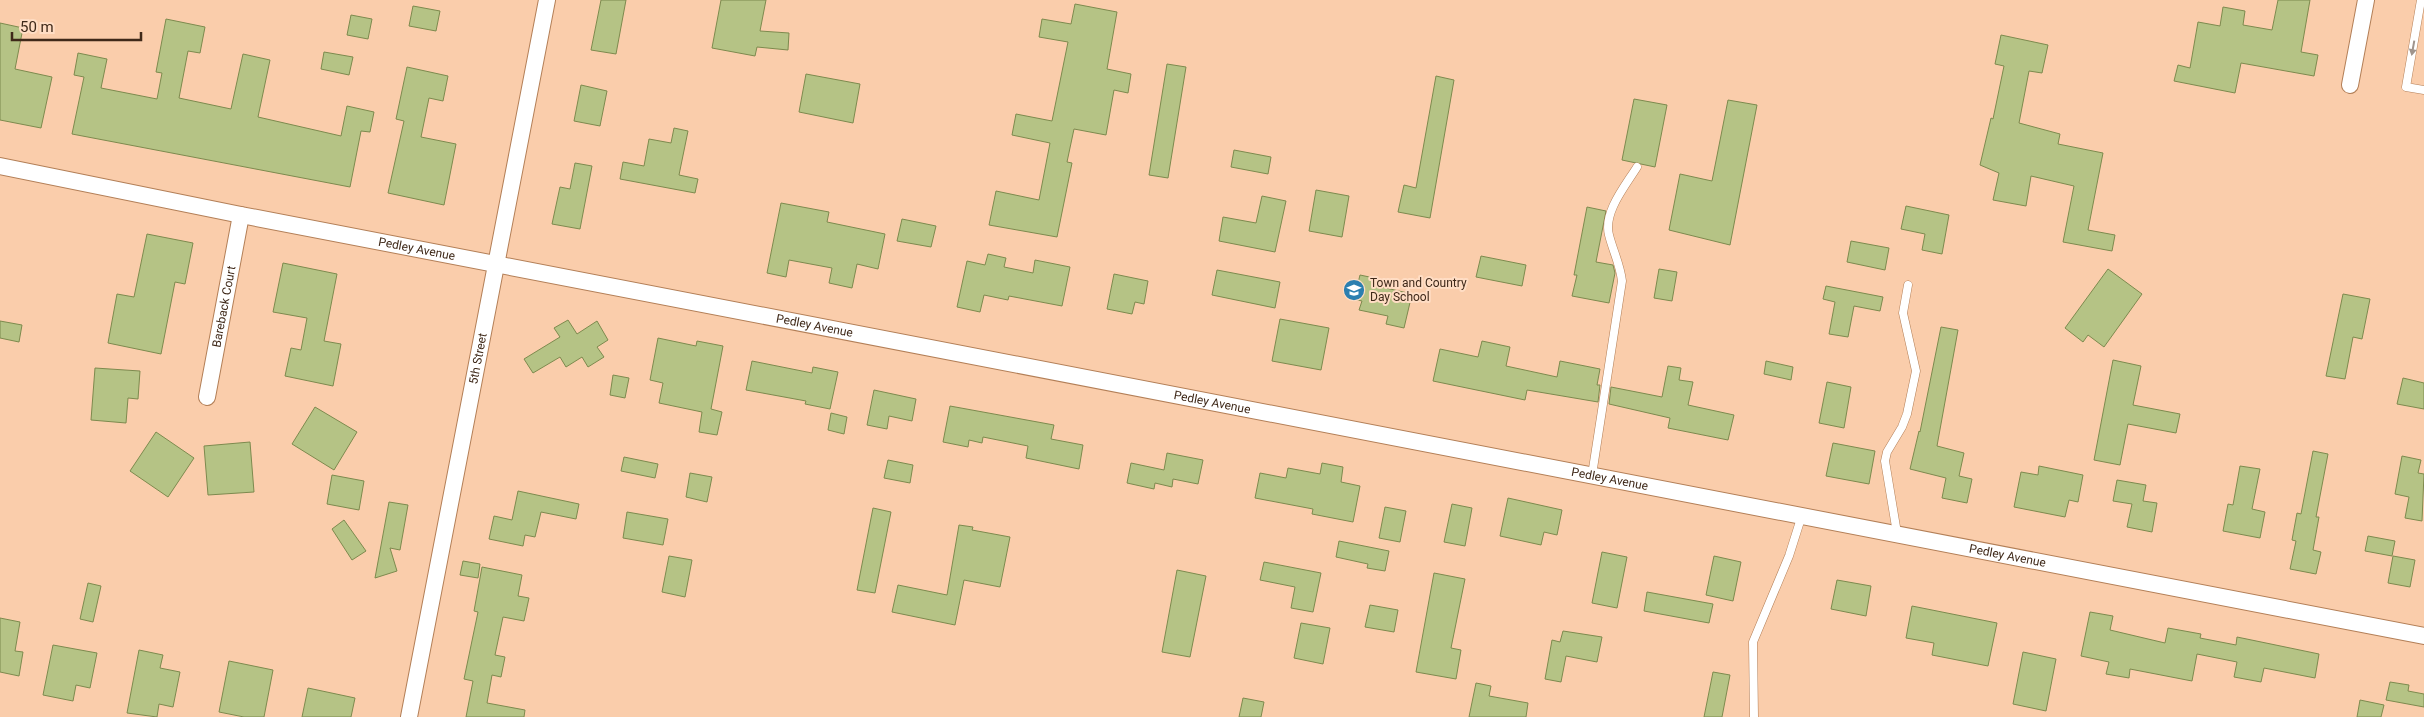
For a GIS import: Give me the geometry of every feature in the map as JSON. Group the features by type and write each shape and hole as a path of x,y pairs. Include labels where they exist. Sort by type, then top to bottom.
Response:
{"street":[{"name":"5th Street","path":"409,717 494,263 547,0"},
{"path":"2350,85 2366,0"},
{"name":"Pedley Avenue","path":"0,166 2424,636"},
{"name":"Bareback Court","path":"208,397 241,214"}],"lane":[{"path":"2421,0 2406,87 2424,90"},
{"path":"1592,474 1622,280 1608,233 1608,224 1619,195 1637,167"},
{"path":"1897,534 1885,461 1886,452 1902,427 1907,414 1916,371 1903,313 1908,286"},
{"path":"1754,717 1753,642 1789,556 1802,515"}],"building":[{"path":"601,0 626,0 616,54 591,50"},
{"path":"721,0 766,0 760,31 789,33 788,50 757,47 755,56 712,48"},
{"path":"2278,0 2310,0 2301,52 2318,55 2314,76 2241,63 2235,93 2174,81 2178,65 2190,68 2198,22 2220,26 2223,7 2245,11 2243,25 2272,30"},
{"path":"1075,4 1117,12 1107,69 1131,74 1128,93 1114,90 1106,135 1074,129 1067,162 1072,163 1057,237 989,225 996,191 1039,200 1050,143 1012,135 1016,114 1052,121 1068,42 1039,37 1042,19 1071,24"},
{"path":"413,6 440,11 436,31 409,26"},
{"path":"351,15 372,19 368,39 347,35"},
{"path":"166,19 205,27 200,53 188,51 179,98 231,109 243,54 270,60 258,117 341,136 347,106 374,112 370,132 361,131 350,187 72,134 84,77 74,75 78,53 107,59 101,88 157,99 162,73 156,72"},
{"path":"0,23 23,28 15,69 52,77 41,128 0,120"},
{"path":"2001,35 2048,45 2042,73 2029,71 2019,123 2060,134 2058,144 2103,153 2088,230 2115,235 2112,251 2063,242 2074,186 2031,176 2026,206 1993,200 1999,173 1980,165 1991,118 1993,119 2004,66 1995,64"},
{"path":"324,52 353,57 349,75 321,69"},
{"path":"1167,64 1186,67 1168,178 1149,175"},
{"path":"407,67 448,76 443,101 429,98 421,137 456,144 444,205 388,193 404,121 396,119"},
{"path":"806,74 860,84 853,123 799,112"},
{"path":"1436,76 1454,80 1430,218 1398,212 1404,185 1416,188"},
{"path":"581,85 607,91 600,126 574,121"},
{"path":"1634,99 1667,105 1655,167 1622,160"},
{"path":"1728,100 1757,105 1730,245 1669,230 1680,174 1712,181"},
{"path":"674,128 688,131 679,175 698,179 695,193 620,179 623,162 644,166 649,139 671,143"},
{"path":"1234,150 1271,157 1268,174 1231,167"},
{"path":"575,163 592,166 580,229 552,224 560,187 570,189"},
{"path":"1316,190 1349,196 1342,237 1309,231"},
{"path":"1262,196 1286,201 1275,252 1219,241 1223,217 1256,223"},
{"path":"781,203 829,212 827,222 885,234 878,269 857,264 852,288 829,283 832,268 789,260 786,277 767,273"},
{"path":"1906,206 1949,215 1942,254 1922,250 1925,234 1901,229"},
{"path":"1587,207 1606,211 1596,262 1613,265 1615,273 1609,303 1572,296 1577,275 1574,275"},
{"path":"902,219 936,226 931,247 897,241"},
{"path":"147,234 193,243 185,284 175,282 161,354 108,343 117,294 134,297"},
{"path":"1851,241 1889,248 1885,270 1847,262"},
{"path":"988,254 1006,258 1004,267 1033,273 1035,260 1070,267 1062,306 1009,296 1008,300 984,295 980,312 957,307 967,261 985,265"},
{"path":"1481,256 1526,265 1522,286 1476,277"},
{"path":"283,263 337,274 324,341 341,344 333,386 285,376 291,348 301,350 307,318 273,312"},
{"path":"1659,269 1677,272 1672,301 1654,298"},
{"path":"2108,269 2142,294 2104,347 2088,335 2083,342 2065,328"},
{"path":"1217,270 1280,282 1275,308 1212,295"},
{"path":"1114,274 1148,281 1144,304 1135,302 1132,314 1107,309"},
{"path":"1360,275 1379,279 1377,286 1412,294 1404,328 1386,324 1388,316 1359,310 1362,301 1354,299"},
{"path":"1826,286 1883,297 1880,311 1854,306 1848,337 1829,334 1835,302 1823,299"},
{"path":"2343,294 2370,299 2362,339 2353,337 2345,379 2326,376"},
{"path":"1280,319 1329,328 1321,370 1272,361"},
{"path":"568,320 577,334 597,321 608,340 597,347 604,357 588,367 582,357 566,367 560,357 533,373 524,359 560,337 554,328"},
{"path":"0,321 22,325 19,342 0,338"},
{"path":"1941,327 1958,330 1937,446 1964,453 1959,476 1972,479 1967,503 1942,498 1946,478 1910,469 1920,432"},
{"path":"658,338 696,346 697,341 723,346 711,409 722,412 717,435 699,432 702,412 659,403 663,383 650,380"},
{"path":"1482,341 1510,347 1506,366 1557,377 1560,361 1600,369 1597,385 1600,385 1598,402 1527,390 1525,400 1433,381 1440,349 1478,357"},
{"path":"2113,360 2141,366 2133,405 2180,414 2176,433 2128,424 2120,465 2094,460"},
{"path":"752,361 812,373 813,367 838,372 830,409 805,404 806,401 746,390"},
{"path":"1766,361 1793,367 1791,380 1764,374"},
{"path":"1668,366 1681,368 1679,380 1693,382 1688,405 1734,415 1728,440 1668,428 1670,418 1609,404 1611,387 1662,397"},
{"path":"95,368 140,371 138,399 128,398 126,423 91,420"},
{"path":"613,375 629,378 625,398 610,395"},
{"path":"2403,378 2424,383 2424,409 2397,404"},
{"path":"1827,382 1851,387 1844,428 1819,423"},
{"path":"874,390 916,399 912,421 889,416 887,429 867,425"},
{"path":"950,406 1054,425 1051,439 1083,445 1079,469 1026,458 1028,446 983,437 982,443 969,440 968,447 943,442"},
{"path":"315,407 357,432 334,470 292,444"},
{"path":"831,413 847,417 844,434 828,430"},
{"path":"156,432 194,458 168,497 130,471"},
{"path":"250,442 254,492 208,495 204,446"},
{"path":"1833,443 1875,451 1869,484 1826,476"},
{"path":"2313,451 2328,454 2316,517 2319,517 2313,550 2321,552 2316,574 2290,569 2296,541 2292,540 2297,513 2301,514"},
{"path":"1167,453 1203,460 1198,484 1173,479 1172,487 1155,483 1154,489 1127,483 1131,463 1164,470"},
{"path":"2402,456 2421,460 2418,473 2424,474 2422,521 2405,518 2409,497 2395,494"},
{"path":"624,457 658,464 655,478 621,471"},
{"path":"888,460 913,465 910,483 884,478"},
{"path":"1322,463 1343,467 1341,482 1360,486 1353,522 1312,514 1313,509 1255,498 1260,473 1286,478 1288,468 1320,474"},
{"path":"2039,466 2083,475 2078,502 2069,500 2065,517 2014,507 2021,472 2038,475"},
{"path":"2240,466 2260,469 2252,509 2265,512 2260,538 2223,531 2228,504 2233,505"},
{"path":"690,473 712,477 707,502 686,497"},
{"path":"332,475 364,481 359,510 327,504"},
{"path":"2117,480 2146,485 2143,501 2157,503 2152,532 2127,527 2132,504 2113,501"},
{"path":"518,491 579,504 576,519 541,512 535,537 525,535 523,546 489,539 494,516 512,520"},
{"path":"1508,498 1562,510 1557,535 1544,532 1541,545 1500,536"},
{"path":"389,502 408,505 400,550 390,548 397,571 375,578"},
{"path":"1452,504 1472,508 1465,546 1444,542"},
{"path":"1385,507 1406,511 1400,542 1379,538"},
{"path":"873,508 891,512 875,593 857,590"},
{"path":"627,512 668,519 663,545 623,538"},
{"path":"344,520 366,551 352,560 332,529"},
{"path":"959,525 973,527 972,530 1010,537 1000,587 964,580 955,625 892,612 898,585 947,595"},
{"path":"2368,536 2395,541 2392,556 2365,551"},
{"path":"1339,541 1389,551 1385,571 1367,568 1368,564 1336,557"},
{"path":"1602,552 1627,557 1617,608 1592,603"},
{"path":"669,556 692,560 685,597 662,592"},
{"path":"1714,556 1741,562 1733,601 1706,595"},
{"path":"2393,556 2415,560 2410,587 2388,583"},
{"path":"463,561 480,564 478,578 460,575"},
{"path":"1264,562 1321,573 1313,612 1291,608 1295,587 1260,580"},
{"path":"482,567 522,575 518,596 529,598 524,621 503,617 495,655 505,657 501,677 492,675 487,703 525,710 524,717 466,717 473,681 464,679 478,612 474,611"},
{"path":"1177,570 1206,576 1190,657 1162,652"},
{"path":"1434,573 1465,579 1451,648 1461,650 1456,679 1416,672"},
{"path":"1837,580 1871,586 1866,616 1831,609"},
{"path":"88,583 101,586 93,622 80,619"},
{"path":"1647,592 1713,604 1709,623 1644,611"},
{"path":"1370,605 1398,610 1394,632 1365,627"},
{"path":"1912,606 1997,623 1988,666 1932,655 1934,643 1906,638"},
{"path":"2090,612 2113,616 2110,630 2165,643 2168,628 2201,634 2200,638 2236,645 2237,637 2319,654 2315,678 2264,668 2261,682 2234,677 2237,662 2197,654 2192,681 2130,669 2129,678 2106,674 2109,662 2081,656"},
{"path":"0,618 20,622 15,651 23,652 19,676 0,672"},
{"path":"1301,623 1330,628 1323,664 1294,658"},
{"path":"1563,631 1602,637 1597,662 1566,656 1561,682 1545,679 1552,640 1560,642"},
{"path":"53,645 97,653 90,688 76,685 73,701 43,695"},
{"path":"139,650 163,655 160,668 180,672 173,707 159,704 157,717 127,713"},
{"path":"2023,652 2056,659 2046,711 2013,704"},
{"path":"229,661 273,670 264,717 244,717 219,712"},
{"path":"1713,672 1730,675 1722,717 1704,717"},
{"path":"2390,682 2409,685 2408,691 2424,694 2424,707 2386,700"},
{"path":"1476,683 1491,686 1489,696 1528,703 1526,717 1469,717"},
{"path":"308,688 355,698 351,717 302,717"},
{"path":"1243,698 1264,702 1261,717 1239,717"},
{"path":"2360,700 2384,705 2381,717 2357,717"}],"place":[{"name":"Town and Country Day School","path":"1354,290"}]}
